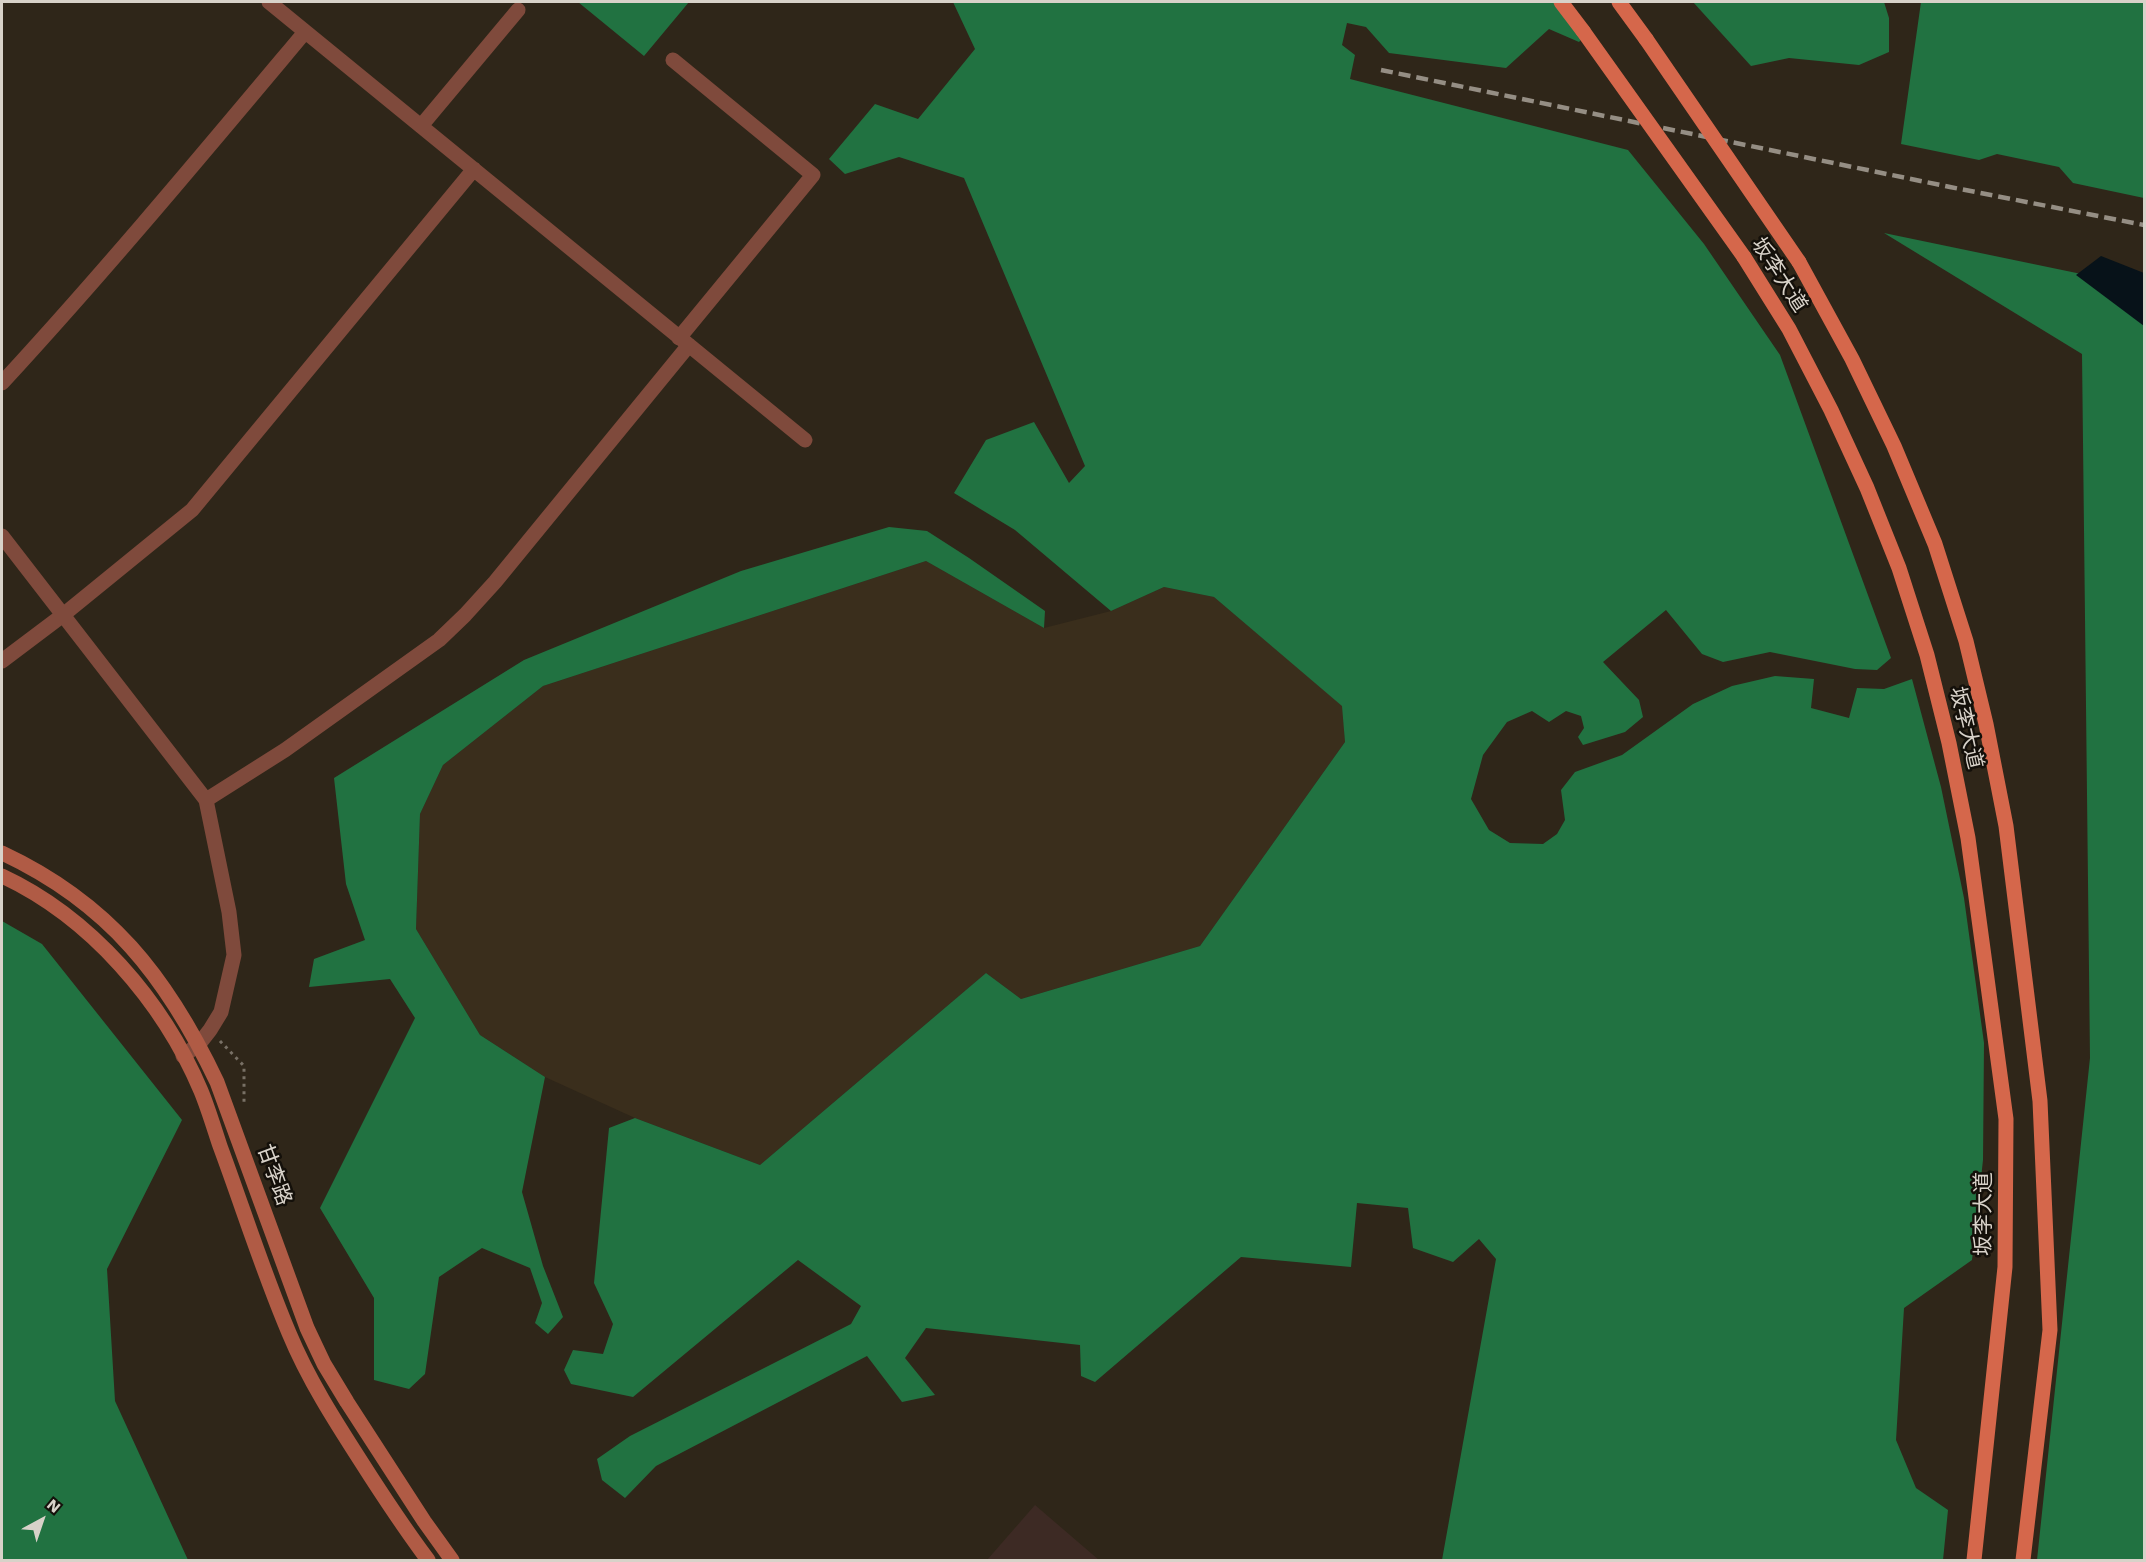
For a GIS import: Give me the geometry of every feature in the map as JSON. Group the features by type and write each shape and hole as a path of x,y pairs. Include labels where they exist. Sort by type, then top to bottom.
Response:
{"main road":[{"name":"坂李大道","path":"1561,2 1744,257 1789,328 1831,410 1867,488 1899,568 1927,655 1949,743 1968,838 2006,1119 2005,1267 1974,1560"},
{"name":"坂李大道","path":"1619,2 1799,262 1852,359 1935,544 1966,641 1986,724 2006,826 2040,1101 2050,1330 2023,1560"},
{"name":"甘李路","path":"2,853 83,900 110,923 134,948 158,980 199,1044 217,1082 307,1328 324,1365 424,1521 452,1560"},
{"name":"甘李路","path":"2,876 56,908 89,935 117,962 164,1024 201,1090 275,1299 309,1377 332,1416 428,1560"}],"street":[{"path":"269,2 805,440"},
{"path":"421,126 518,10"},
{"path":"2,382 154,212 305,32"},
{"path":"206,800 285,750 447,632 495,582 813,175 673,60"},
{"path":"2,661 63,615 192,510 474,169"},
{"path":"2,536 206,800 230,912 234,956 221,1012 199,1044 183,1056"}],"shaded area":[{"path":"2101,256 2144,273 2144,326 2076,275"},
{"path":"926,561 1044,628 1111,611 1164,587 1214,597 1343,706 1345,742 1200,946 1021,999 986,973 760,1165 635,1118 545,1077 480,1035 416,929 420,814 443,765 543,686"},
{"path":"1035,1505 1099,1560 987,1560"}],"green space":[{"path":"578,2 689,2 644,56"},
{"path":"953,2 1561,2 1591,29 1579,42 1549,29 1506,68 1389,53 1366,27 1347,23 1342,45 1355,55 1350,79 1628,150 1704,244 1780,355 1891,658 1877,670 1855,669 1770,652 1723,662 1702,654 1666,610 1603,662 1639,700 1643,717 1625,732 1583,745 1578,737 1584,728 1581,716 1566,711 1549,722 1532,711 1507,722 1483,755 1471,799 1489,830 1510,843 1543,844 1557,834 1565,820 1561,790 1575,772 1622,755 1693,704 1732,686 1775,676 1814,679 1811,708 1849,718 1857,688 1884,689 1912,679 1941,787 1964,898 1984,1043 1983,1160 1972,1260 1904,1308 1896,1440 1916,1488 1948,1510 1943,1560 1442,1560 1496,1259 1479,1239 1453,1262 1413,1248 1408,1208 1357,1203 1351,1267 1241,1257 1095,1382 1081,1376 1080,1345 926,1328 905,1358 935,1395 902,1402 867,1356 656,1466 625,1498 602,1480 597,1459 630,1436 851,1324 861,1306 798,1260 633,1397 571,1384 564,1370 573,1350 603,1354 613,1324 594,1283 609,1128 635,1118 760,1165 986,973 1021,999 1200,946 1345,742 1342,706 1214,597 1164,587 1111,611 1015,530 954,493 986,440 1034,422 1069,483 1085,466 964,178 899,157 845,174 829,159 875,104 918,119 975,49"},
{"path":"1693,2 1884,2 1889,18 1889,52 1859,65 1789,58 1751,66"},
{"path":"1921,2 2144,2 2144,198 2073,183 2059,167 1997,154 1979,160 1901,144"},
{"path":"1884,233 2144,287 2144,1560 2037,1560 2090,1058 2082,354"},
{"path":"889,527 927,531 969,558 1045,611 1044,628 926,561 543,686 443,765 420,814 416,929 480,1035 545,1077 522,1192 543,1266 563,1317 548,1334 535,1323 542,1303 530,1268 482,1248 439,1277 425,1374 409,1389 374,1380 374,1298 320,1208 415,1018 390,979 309,987 314,959 365,940 346,884 334,778 524,660 741,571"},
{"path":"2,921 42,944 182,1120 107,1269 115,1401 188,1560 2,1560"}],"railway":[{"path":"1381,70 2144,225"}]}
